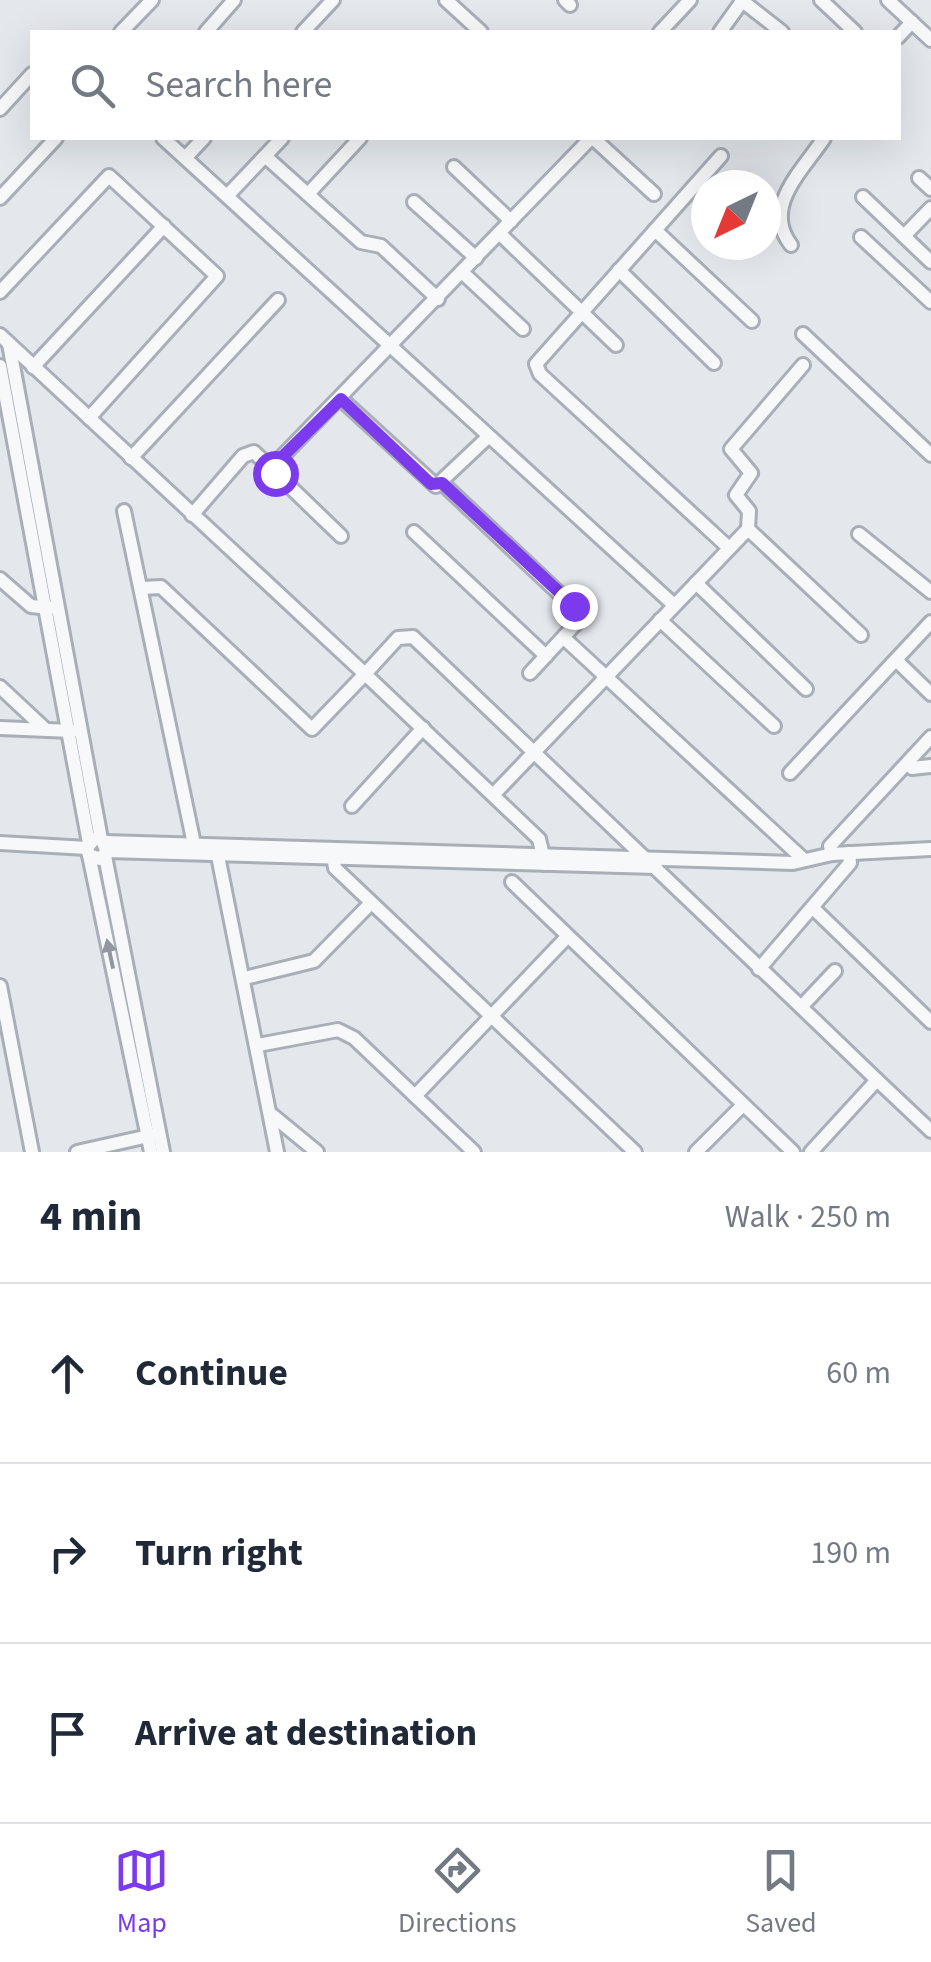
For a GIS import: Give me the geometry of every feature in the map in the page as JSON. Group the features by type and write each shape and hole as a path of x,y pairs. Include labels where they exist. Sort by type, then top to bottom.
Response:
{"street":[{"path":"123,30 152,0"},
{"path":"208,30 234,0"},
{"path":"305,30 333,0"},
{"path":"446,0 479,30"},
{"path":"662,30 690,0"},
{"path":"721,30 742,0 780,30"},
{"path":"822,0 853,30"},
{"path":"888,0 931,40"},
{"path":"901,35 912,22"},
{"path":"0,109 30,76"},
{"path":"0,198 54,140"},
{"path":"165,140 674,605"},
{"path":"185,158 202,140"},
{"path":"227,196 280,140"},
{"path":"308,194 358,140"},
{"path":"272,467 394,346 590,140"},
{"path":"594,140 654,194"},
{"path":"791,245 782,234 784,198 823,140"},
{"path":"265,156 362,242 381,246 438,299"},
{"path":"722,156 536,364 540,374 729,548"},
{"path":"454,167 511,221"},
{"path":"0,292 109,176 217,279 88,418"},
{"path":"919,178 931,189"},
{"path":"863,196 931,262"},
{"path":"414,202 476,258"},
{"path":"904,236 931,208"},
{"path":"33,367 164,226"},
{"path":"655,230 752,321"},
{"path":"499,233 616,345"},
{"path":"861,236 931,302"},
{"path":"619,270 714,363"},
{"path":"462,272 523,330"},
{"path":"131,458 278,300"},
{"path":"804,334 931,455"},
{"path":"4,340 494,794 539,840 545,858"},
{"path":"4,340 7,386 97,848 154,1135 164,1152"},
{"path":"494,794 748,528 749,511 736,495 751,472 730,449 803,365"},
{"path":"0,366 7,386"},
{"path":"341,399 431,484 442,483 488,437"},
{"path":"192,514 249,452 272,467 341,536"},
{"path":"442,483 580,613 564,638 530,673"},
{"path":"124,511 194,844"},
{"path":"748,528 861,635"},
{"path":"414,532 546,656"},
{"path":"859,534 931,592"},
{"path":"0,579 26,603 51,608"},
{"path":"696,583 806,689"},
{"path":"142,588 161,587 312,728 398,638 414,637 535,754 657,862 759,969 931,1131"},
{"path":"660,620 774,726"},
{"path":"790,773 931,622"},
{"path":"564,638 802,858"},
{"path":"897,661 931,694"},
{"path":"0,688 46,730"},
{"path":"0,728 74,731"},
{"path":"352,806 423,728"},
{"path":"832,854 830,846 931,737"},
{"path":"908,764 912,768 931,766"},
{"path":"0,843 657,862 793,862 832,854 931,850"},
{"path":"97,848 194,844 217,850"},
{"path":"217,850 278,1152"},
{"path":"759,969 850,863 849,853"},
{"path":"333,854 335,868 636,1152"},
{"path":"512,882 793,1152"},
{"path":"245,978 314,962 371,903"},
{"path":"814,909 931,1022"},
{"path":"414,1096 566,938"},
{"path":"801,1006 834,971"},
{"path":"0,986 32,1152"},
{"path":"258,1045 338,1030 354,1038 474,1152"},
{"path":"811,1152 877,1080"},
{"path":"696,1152 742,1105"},
{"path":"272,1115 317,1152"},
{"path":"77,1152 154,1135"},
{"path":"151,1152 154,1135"}],"route":[{"path":"275,473 272,467 278,466 341,399 431,484 442,483 574,606"}]}
